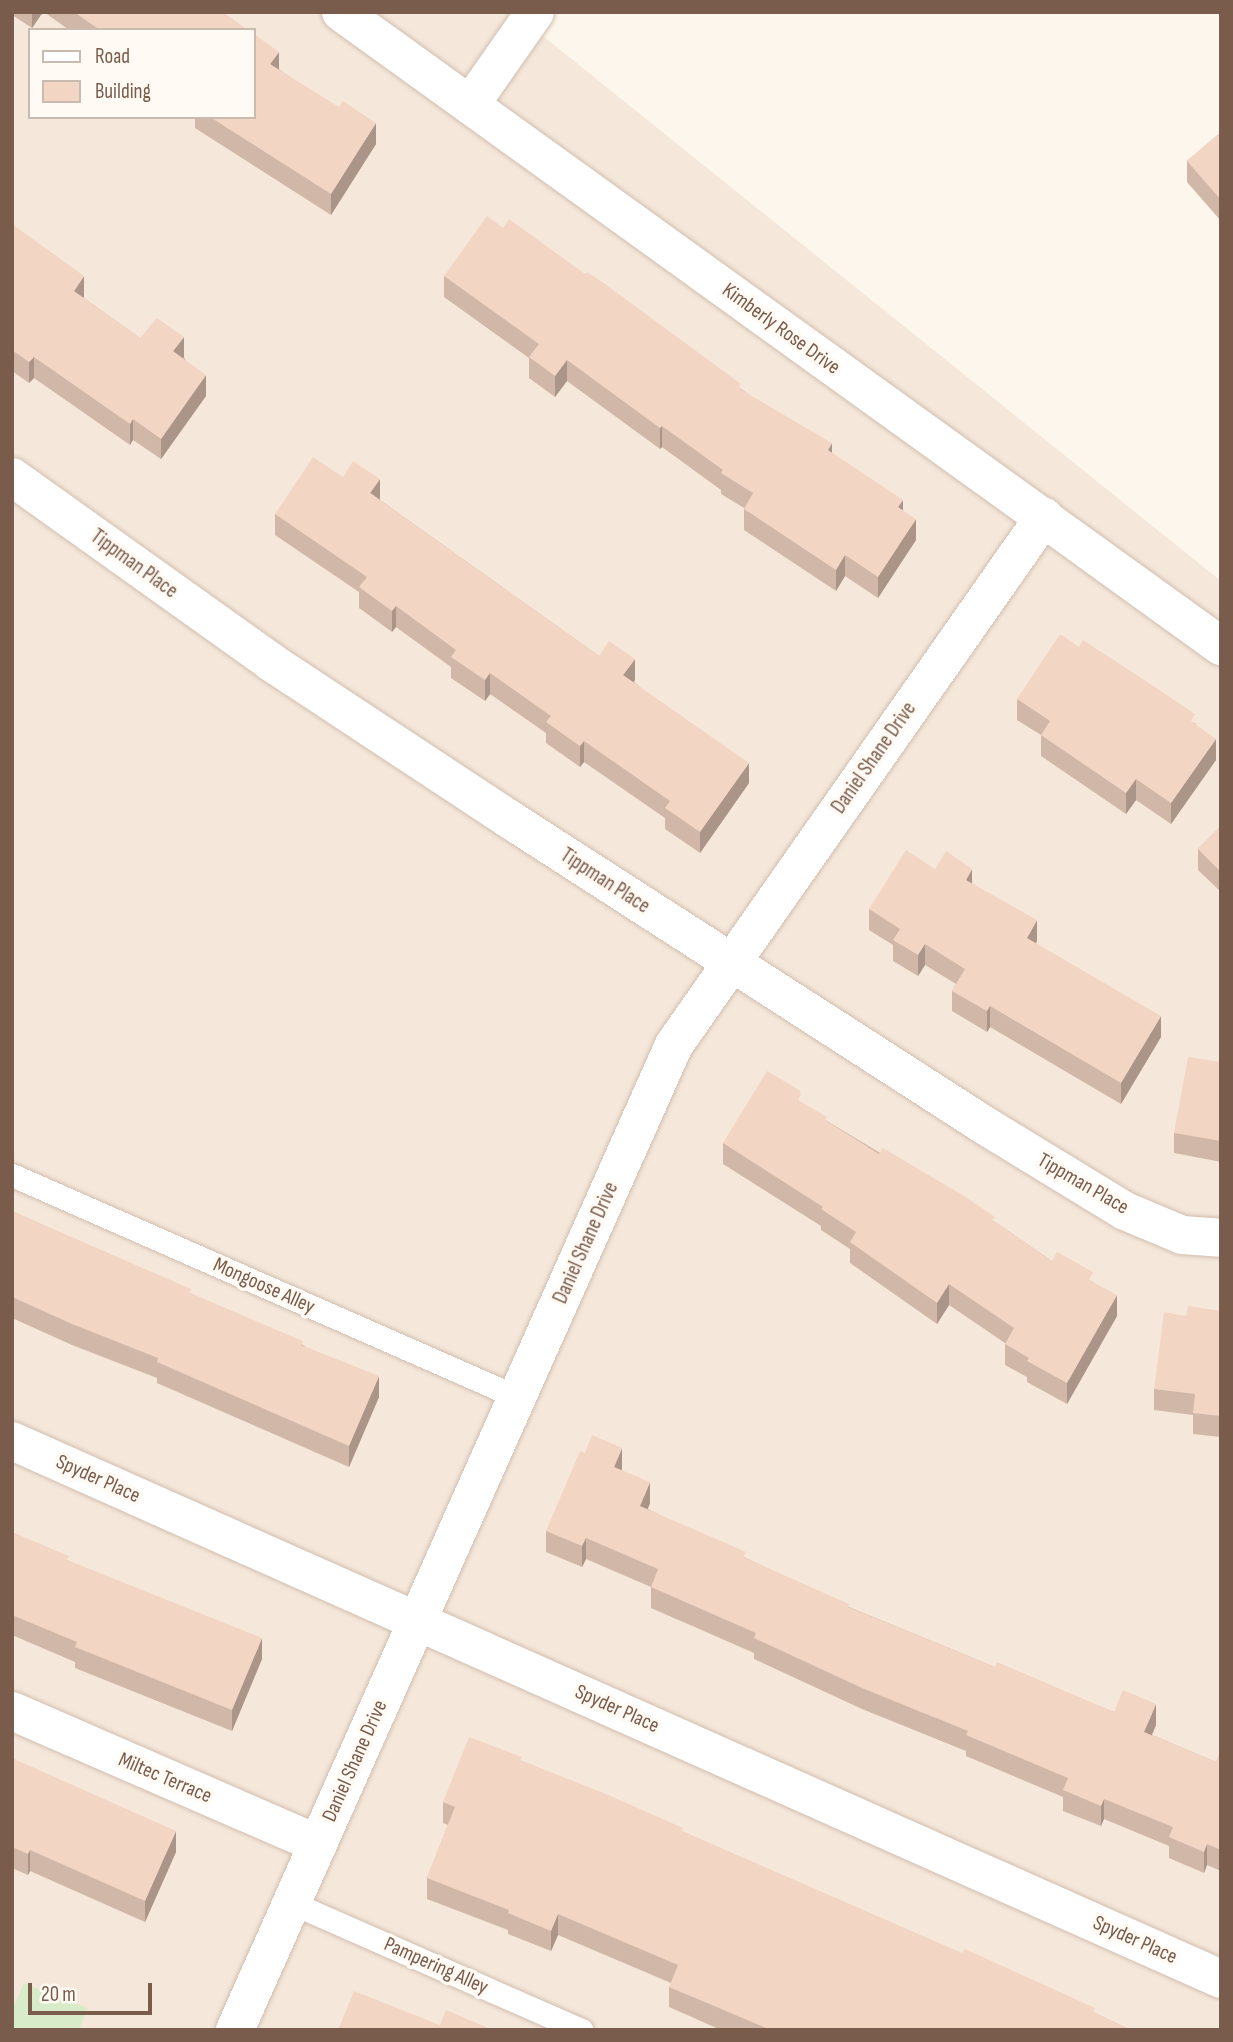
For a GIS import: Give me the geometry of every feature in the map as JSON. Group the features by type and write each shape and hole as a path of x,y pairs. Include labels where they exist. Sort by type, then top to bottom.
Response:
{"street":[{"name":"Kimberly Rose Drive","path":"341,12 1221,646"},
{"path":"470,105 536,12"},
{"name":"Tippman Place","path":"12,477 271,662 509,820 984,1125 1125,1211 1182,1235 1221,1238"},
{"name":"Daniel Shane Drive","path":"235,2030 674,1045 1044,517"},
{"name":"Spyder Place","path":"12,1441 1221,1979"},
{"name":"Miltec Terrace","path":"12,1711 318,1844"}],"lane":[{"name":"Mongoose Alley","path":"12,1175 517,1397"},
{"name":"Pampering Alley","path":"292,1903 581,2030"}],"shaded area":[{"path":"12,12 534,12 528,24 1221,581 1221,2030 12,2030"}],"green space":[{"path":"24,1983 88,2008 79,2030 12,2030 12,2010"}],"building":[{"path":"74,12 222,12 244,28 97,28"},
{"path":"256,35 279,52 270,64 339,107 343,101 376,123 331,194 213,119 256,119"},
{"path":"1221,132 1221,200 1187,161"},
{"path":"487,216 503,228 509,219 585,274 587,272 601,281 741,384 738,388 832,443 828,450 903,500 898,507 916,519 878,577 845,555 836,570 744,509 753,493 721,473 723,470 567,360 555,376 529,357 539,344 444,276"},
{"path":"12,224 84,276 74,291 140,338 157,318 184,337 173,351 206,375 161,439 133,419 130,424 34,357 29,362 12,350"},
{"path":"313,457 343,477 353,461 380,479 370,493 599,656 609,641 635,659 623,675 749,763 700,832 665,808 670,801 584,741 580,746 546,722 551,716 490,673 485,680 451,657 456,650 396,606 392,611 359,587 367,577 275,514"},
{"path":"1060,634 1079,647 1083,640 1158,689 1195,714 1191,721 1216,739 1171,803 1136,779 1126,793 1041,735 1050,721 1017,699"},
{"path":"1221,826 1221,872 1198,849"},
{"path":"906,850 935,869 946,851 972,869 966,880 1037,920 1027,938 1161,1016 1121,1083 990,1006 987,1011 952,991 965,969 925,944 918,955 893,940 900,929 869,909"},
{"path":"1188,1057 1221,1062 1221,1141 1174,1133"},
{"path":"767,1071 799,1090 801,1094 798,1100 827,1117 825,1120 879,1154 883,1148 964,1196 995,1217 992,1220 1052,1261 1057,1252 1093,1272 1089,1280 1117,1295 1067,1383 1027,1361 1029,1358 1005,1344 1014,1328 949,1284 937,1303 850,1242 856,1232 821,1209 823,1207 723,1143"},
{"path":"12,1211 191,1289 190,1293 303,1341 301,1345 379,1376 349,1446 157,1362 158,1358 12,1297"},
{"path":"1188,1306 1221,1311 1221,1416 1193,1413 1195,1394 1154,1389 1164,1312 1186,1316"},
{"path":"592,1435 622,1448 614,1467 650,1482 640,1506 746,1552 743,1557 849,1604 848,1607 995,1667 997,1662 1114,1712 1123,1690 1156,1704 1144,1732 1216,1762 1221,1751 1221,1850 1207,1844 1204,1852 1169,1837 1173,1827 1104,1799 1101,1806 1063,1790 1068,1778 966,1735 968,1731 862,1688 754,1638 756,1633 651,1587 658,1569 586,1538 582,1546 546,1531 580,1451 585,1453"},
{"path":"12,1532 69,1556 67,1560 262,1638 232,1710 75,1647 77,1642 12,1615"},
{"path":"469,1737 522,1757 520,1760 606,1794 683,1828 682,1831 962,1953 965,1949 1095,2008 1093,2012 1131,2030 771,2030 669,1987 678,1965 558,1914 551,1931 508,1913 509,1910 427,1878 455,1807 443,1802"},
{"path":"12,1758 176,1831 145,1901 30,1850 28,1854 12,1847"},
{"path":"354,1991 440,2025 446,2010 486,2027 485,2030 338,2030"}]}
